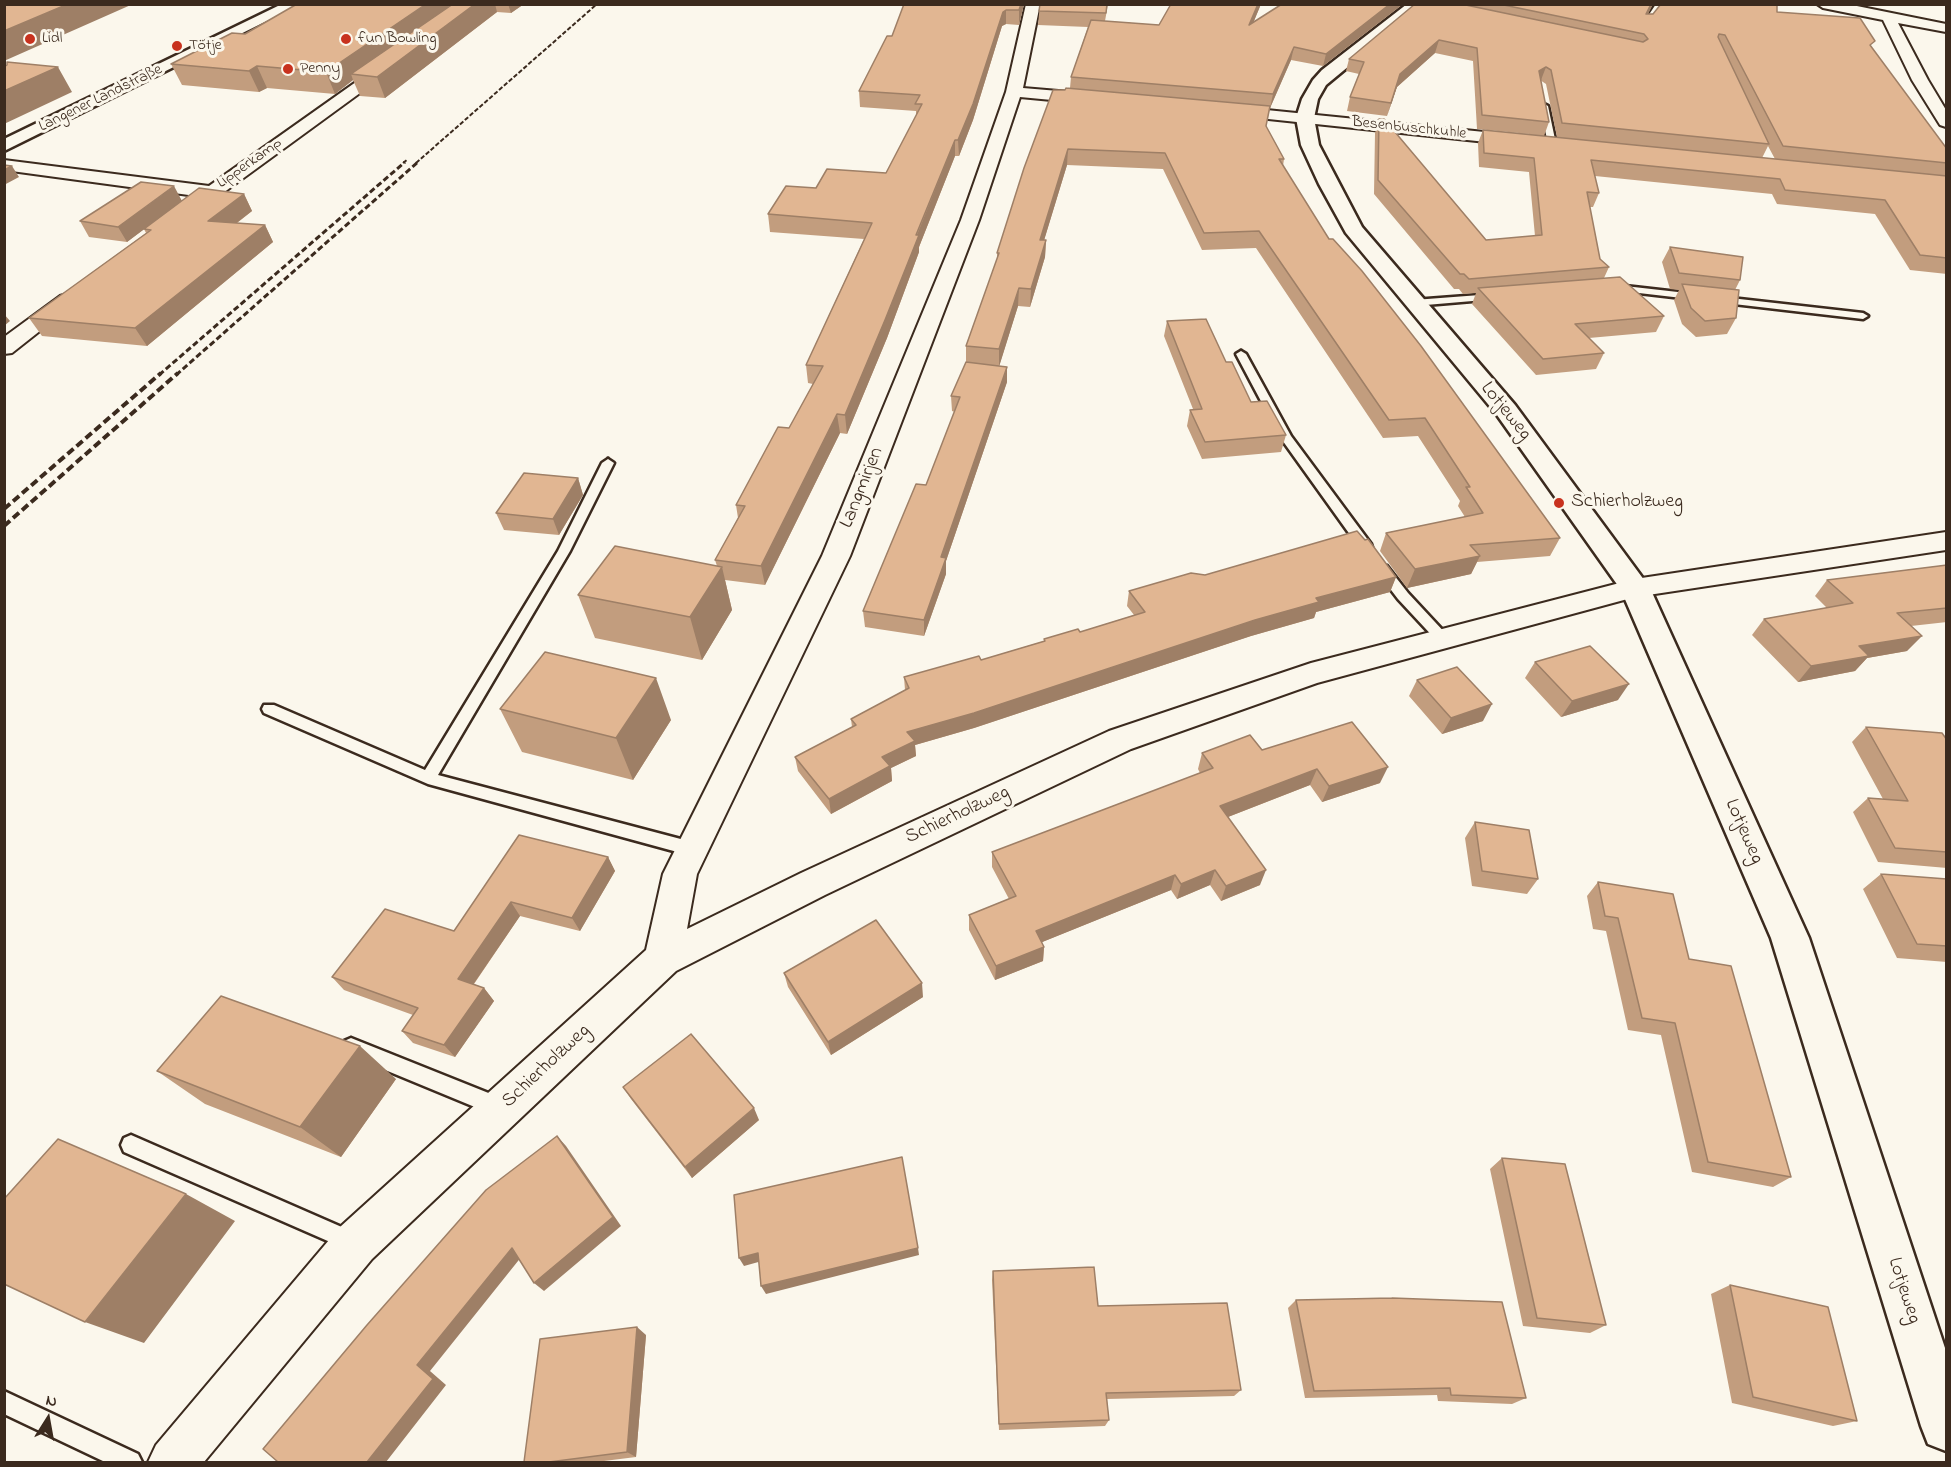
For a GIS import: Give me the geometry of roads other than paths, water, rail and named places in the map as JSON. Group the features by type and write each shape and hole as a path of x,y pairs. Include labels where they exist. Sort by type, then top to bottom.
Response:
{"street":[{"name":"Langener Landstraße","path":"4,146 294,4"},
{"name":"Langmirjen","path":"663,959 680,874 836,556 970,220 1014,92 1033,4"},
{"path":"1828,5 1947,28"},
{"path":"1305,118 1310,99 1328,73 1421,6"},
{"path":"1888,18 1920,80 1947,122"},
{"name":"Lipperkamp","path":"164,228 210,192 410,51"},
{"path":"1014,92 1107,100"},
{"name":"Besenbuschkuhle","path":"1212,110 1557,145"},
{"name":"Lotjeweg","path":"1305,118 1310,145 1353,229 1506,411 1635,588 1790,938 1947,1426"},
{"path":"4,165 210,192"},
{"path":"4,348 80,291"},
{"name":"Schierholzweg","path":"173,1462 356,1243 663,959 813,885 1120,740 1311,674 1635,588 1947,541"}],"lane":[{"path":"1644,24 1660,4"},
{"path":"1542,94 1557,145"},
{"path":"1599,288 1611,287 1863,316"},
{"path":"1414,303 1507,296"},
{"path":"1241,354 1286,437 1403,596 1443,639"},
{"path":"428,778 564,551 608,463"},
{"path":"269,709 428,778 692,849"},
{"path":"337,1042 501,1108"},
{"path":"130,1145 356,1243"},
{"path":"4,1402 130,1462"}],"railway":[{"path":"416,163 597,4"},
{"path":"403,163 408,159"},
{"path":"159,375 405,162"},
{"path":"176,375 418,162"},
{"path":"4,509 161,373"},
{"path":"4,526 178,373"}],"place":[{"name":"Lidl","path":"30,39"},
{"name":"fun Bowling","path":"346,39"},
{"name":"Tötje","path":"177,46"},
{"name":"Penny","path":"288,69"},
{"name":"Schierholzweg","path":"1559,503"}]}
